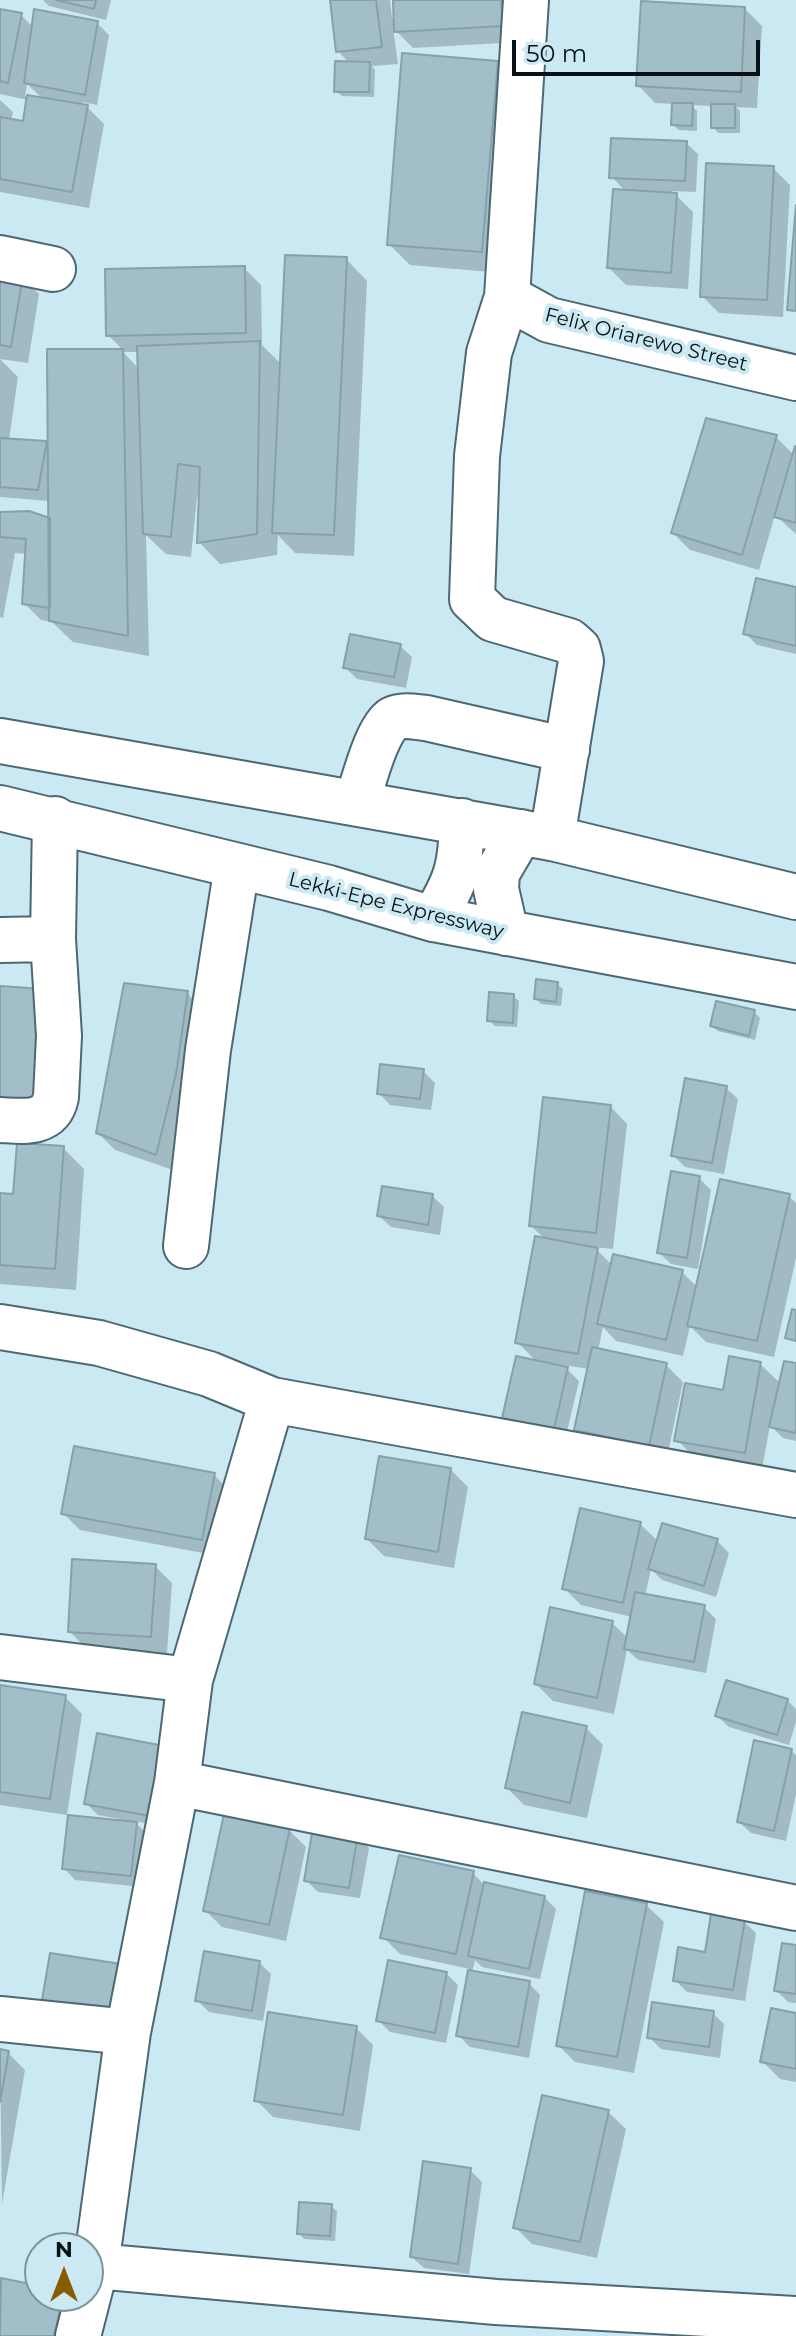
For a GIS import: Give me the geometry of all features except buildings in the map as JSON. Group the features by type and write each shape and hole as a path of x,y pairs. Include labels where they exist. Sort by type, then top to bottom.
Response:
{"main road":[{"path":"506,933 496,889 497,873 537,835 567,750 581,661 578,649 569,641 493,619 472,599 477,456 489,353 507,297 526,0"},
{"path":"0,258 53,269"},
{"name":"Felix Oriarewo Street","path":"507,297 549,320 796,378"},
{"path":"357,802 383,730 393,719 426,718 567,750"},
{"path":"0,741 537,835 796,897"},
{"name":"Lekki-Epe Expressway","path":"0,808 329,888 433,919 796,987"},
{"path":"0,1120 33,1122 54,1106 59,1036 53,939 55,819"},
{"path":"433,919 453,889 458,873 462,821"},
{"path":"186,1246 204,1078 237,866"},
{"path":"0,940 53,939"},
{"path":"0,1327 99,1343 209,1374 272,1400 796,1495"},
{"path":"101,2232 128,2032 177,1783 190,1680 272,1400"},
{"path":"0,1657 190,1680"},
{"path":"177,1783 796,1908"},
{"path":"0,2019 128,2032"},
{"path":"104,2267 493,2319 796,2319"},
{"path":"78,2336 84,2312"}]}
